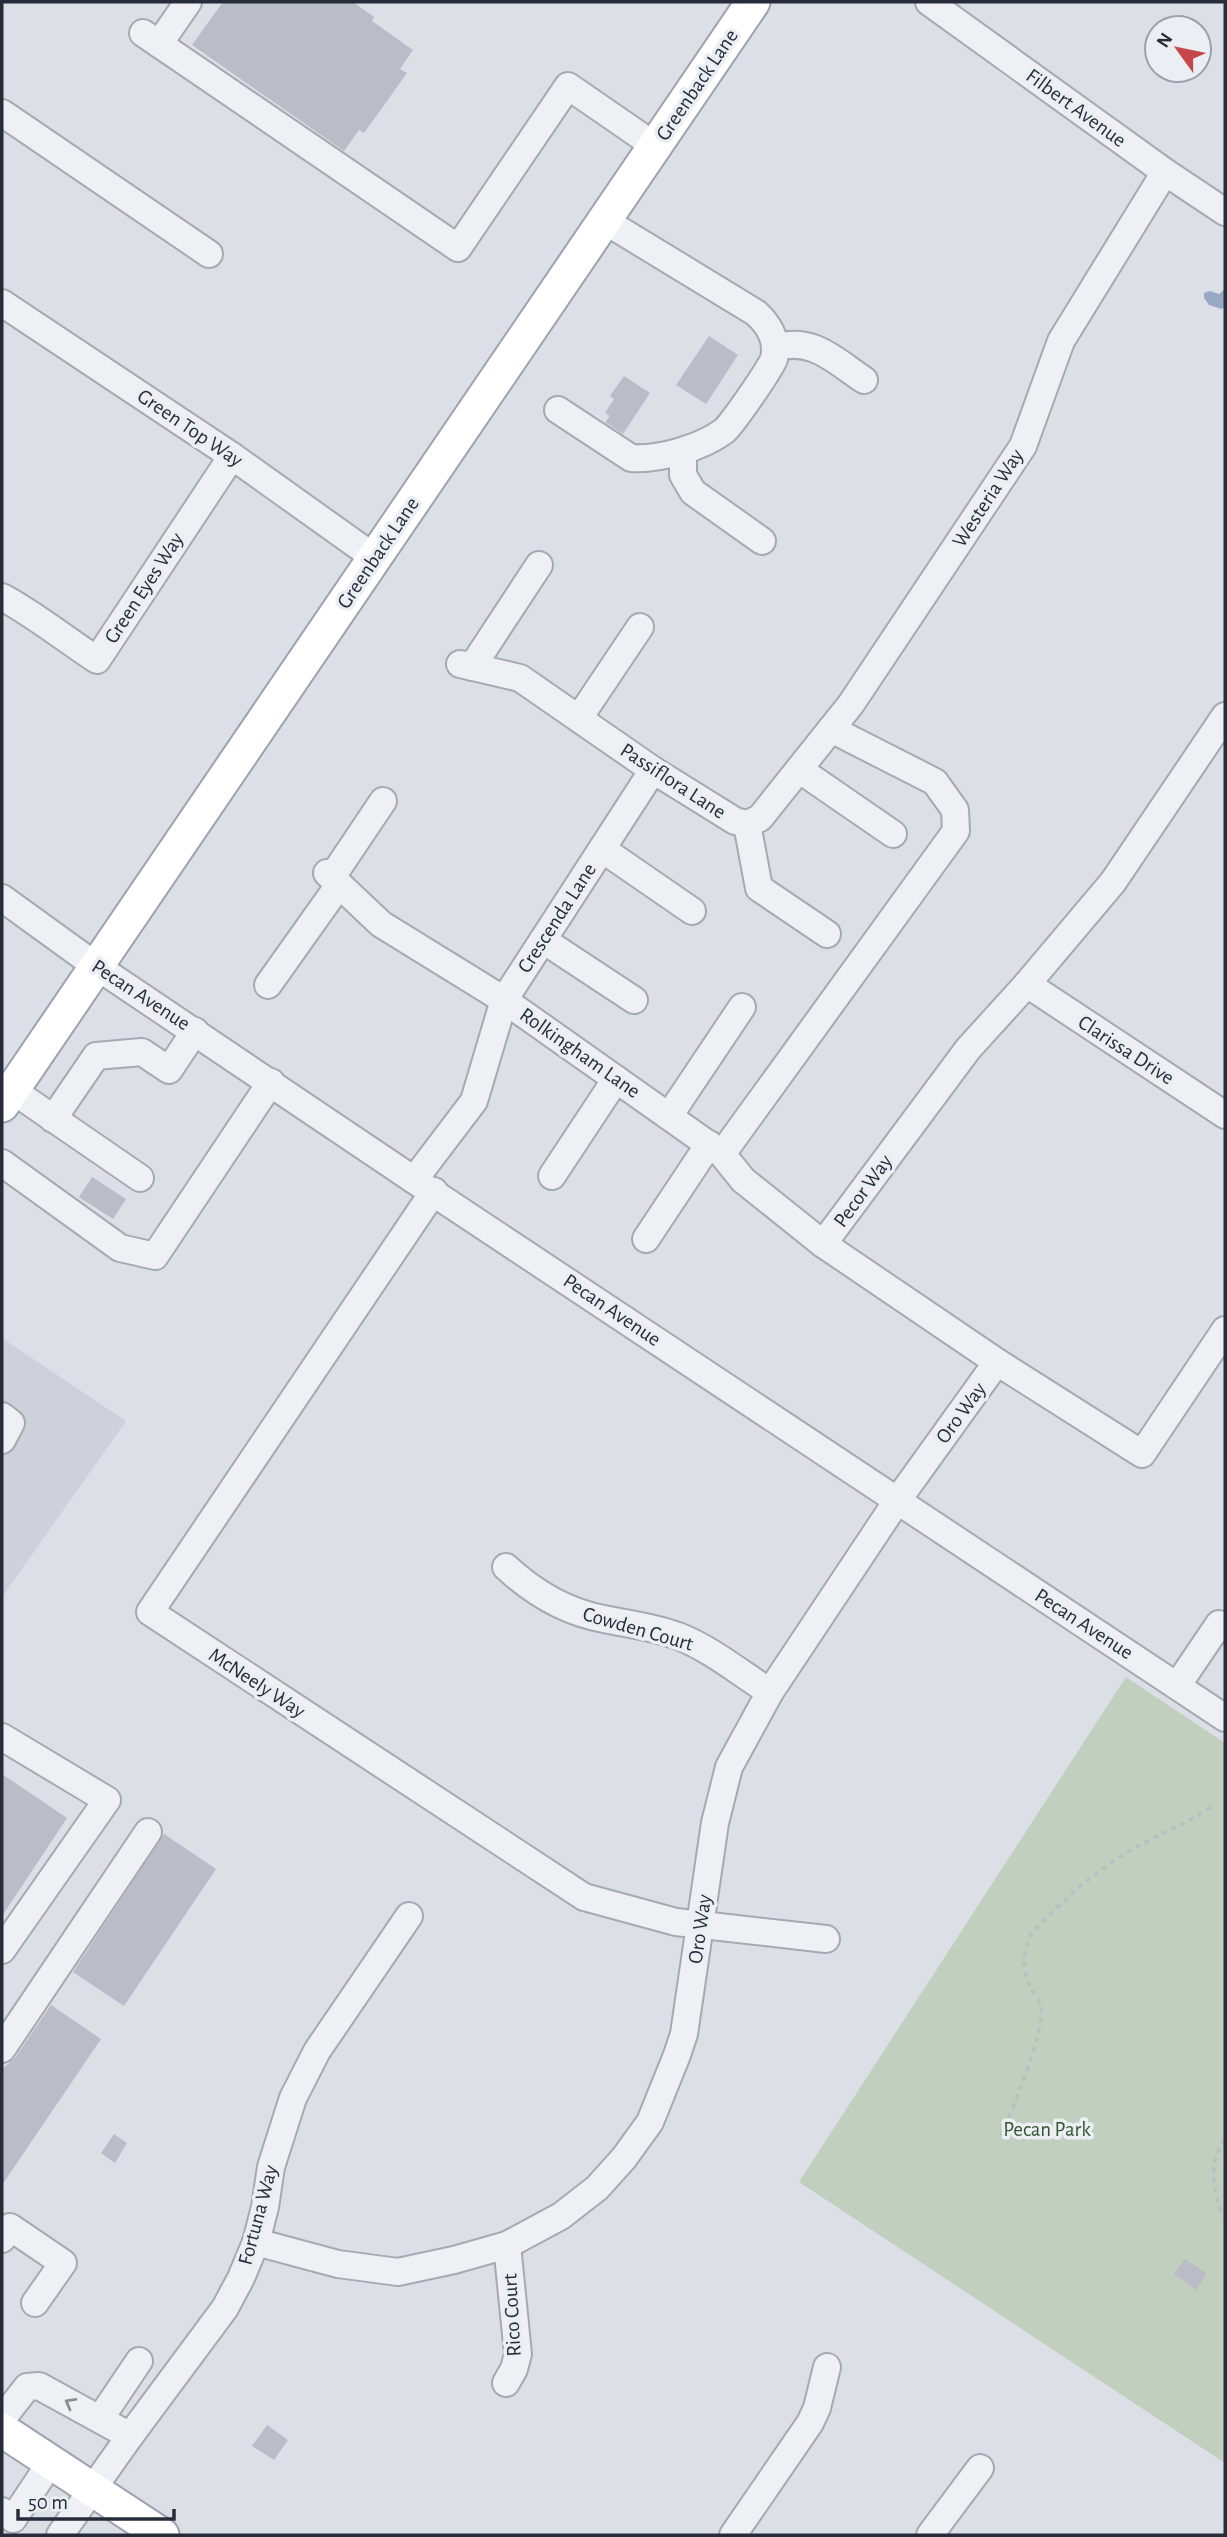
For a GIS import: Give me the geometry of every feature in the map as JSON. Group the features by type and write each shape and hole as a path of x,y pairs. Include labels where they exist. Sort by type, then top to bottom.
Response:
{"main road":[{"name":"Greenback Lane","path":"7,1098 753,2"},
{"path":"2,2430 162,2535"}],"street":[{"path":"188,2 151,39 458,247 568,86 656,146"},
{"name":"Filbert Avenue","path":"929,2 1225,212"},
{"path":"2,113 209,254"},
{"name":"Westeria Way","path":"851,704 1023,446 1061,341 1165,172"},
{"path":"558,410 631,458 645,459 682,452 724,430 770,368 775,348 771,330 756,313 605,221"},
{"name":"Green Top Way","path":"2,303 232,456 375,558"},
{"path":"775,348 790,344 806,345 864,380"},
{"path":"682,452 683,475 692,492 762,541"},
{"name":"Green Eyes Way","path":"2,597 33,614 97,660 232,456"},
{"name":"Passiflora Lane","path":"539,565 466,665 520,678 653,770 735,821 747,824 766,813 851,704"},
{"path":"579,718 640,627"},
{"name":"Pecor Way","path":"1225,716 1112,882 1027,984 968,1049 823,1244 997,1362 1142,1454 1225,1330"},
{"path":"646,1239 956,831 955,810 935,782 831,729"},
{"name":"Crescenda Lane","path":"424,1185 474,1101 504,1000 653,770"},
{"path":"800,770 893,834"},
{"path":"268,985 383,801"},
{"path":"747,824 759,888 827,934"},
{"path":"602,849 692,911"},
{"name":"Rolkingham Lane","path":"333,878 380,924 504,1000 715,1149 743,1180 823,1244"},
{"name":"Pecan Avenue","path":"2,898 96,966 1225,1718"},
{"path":"543,940 634,1000"},
{"name":"Clarissa Drive","path":"1027,984 1225,1115"},
{"path":"669,1116 742,1007"},
{"path":"53,1119 96,1056 142,1052 169,1070 195,1031"},
{"path":"552,1176 616,1079"},
{"path":"2,1163 120,1248 155,1256 271,1082"},
{"path":"7,1098 53,1119 140,1178"},
{"name":"McNeely Way","path":"424,1185 150,1612 571,1890 598,1902 676,1922 826,1938"},
{"name":"Oro Way","path":"256,2242 338,2264 398,2272 429,2266 507,2245 561,2216 597,2188 624,2158 649,2122 684,2034 719,1799 729,1767 770,1692 897,1501 997,1362"},
{"path":"2,1416 11,1423 2,1440"},
{"name":"Cowden Court","path":"506,1567 522,1581 563,1606 591,1616 636,1624 677,1636 703,1649 770,1692"},
{"path":"1177,1686 1219,1624 1225,1628"},
{"path":"2,1737 107,1800 2,1951"},
{"path":"2,2049 148,1832"},
{"name":"Fortuna Way","path":"60,2535 225,2308 256,2242 271,2167 293,2098 317,2050 409,1916"},
{"path":"2,2239 10,2227 62,2263 35,2303"},
{"name":"Rico Court","path":"506,2383 514,2370 518,2354 507,2245"},
{"path":"100,2419 139,2361"},
{"path":"733,2535 810,2423 817,2408 827,2367"},
{"path":"2,2419 27,2387 35,2386 130,2436"},
{"path":"9,2522 51,2462"},
{"path":"930,2535 981,2468"}],"path":[{"path":"1000,2136 1020,2090 1040,2026 1041,2006 1024,1976 1027,1943 1032,1932 1091,1878 1125,1853 1195,1818 1214,1805"},
{"path":"1225,2140 1213,2166 1218,2204 1225,2219"}],"shaded area":[{"path":"2,1338 126,1421 2,1597"}],"green space":[{"name":"Pecan Park","path":"1126,1677 1225,1743 1225,2463 799,2182"}],"water":[{"path":"1225,289 1225,306 1222,309 1209,305 1204,298 1204,293 1210,291 1219,294"}],"building":[{"path":"223,2 353,2 374,17 372,21 413,50 400,69 407,73 364,133 359,130 344,151 192,45"},
{"path":"709,336 738,355 706,404 676,385"},
{"path":"624,376 650,393 623,434 605,422 610,416 605,413 614,399 610,396"},
{"path":"92,1177 126,1199 113,1219 79,1197"},
{"path":"2,1774 67,1818 2,1916"},
{"path":"164,1834 216,1869 124,2006 73,1972"},
{"path":"51,2005 101,2039 2,2185 2,2069 15,2058"},
{"path":"114,2134 127,2143 115,2163 101,2153"},
{"path":"1185,2259 1207,2274 1196,2290 1174,2274"},
{"path":"267,2425 288,2440 274,2460 252,2446"}]}
